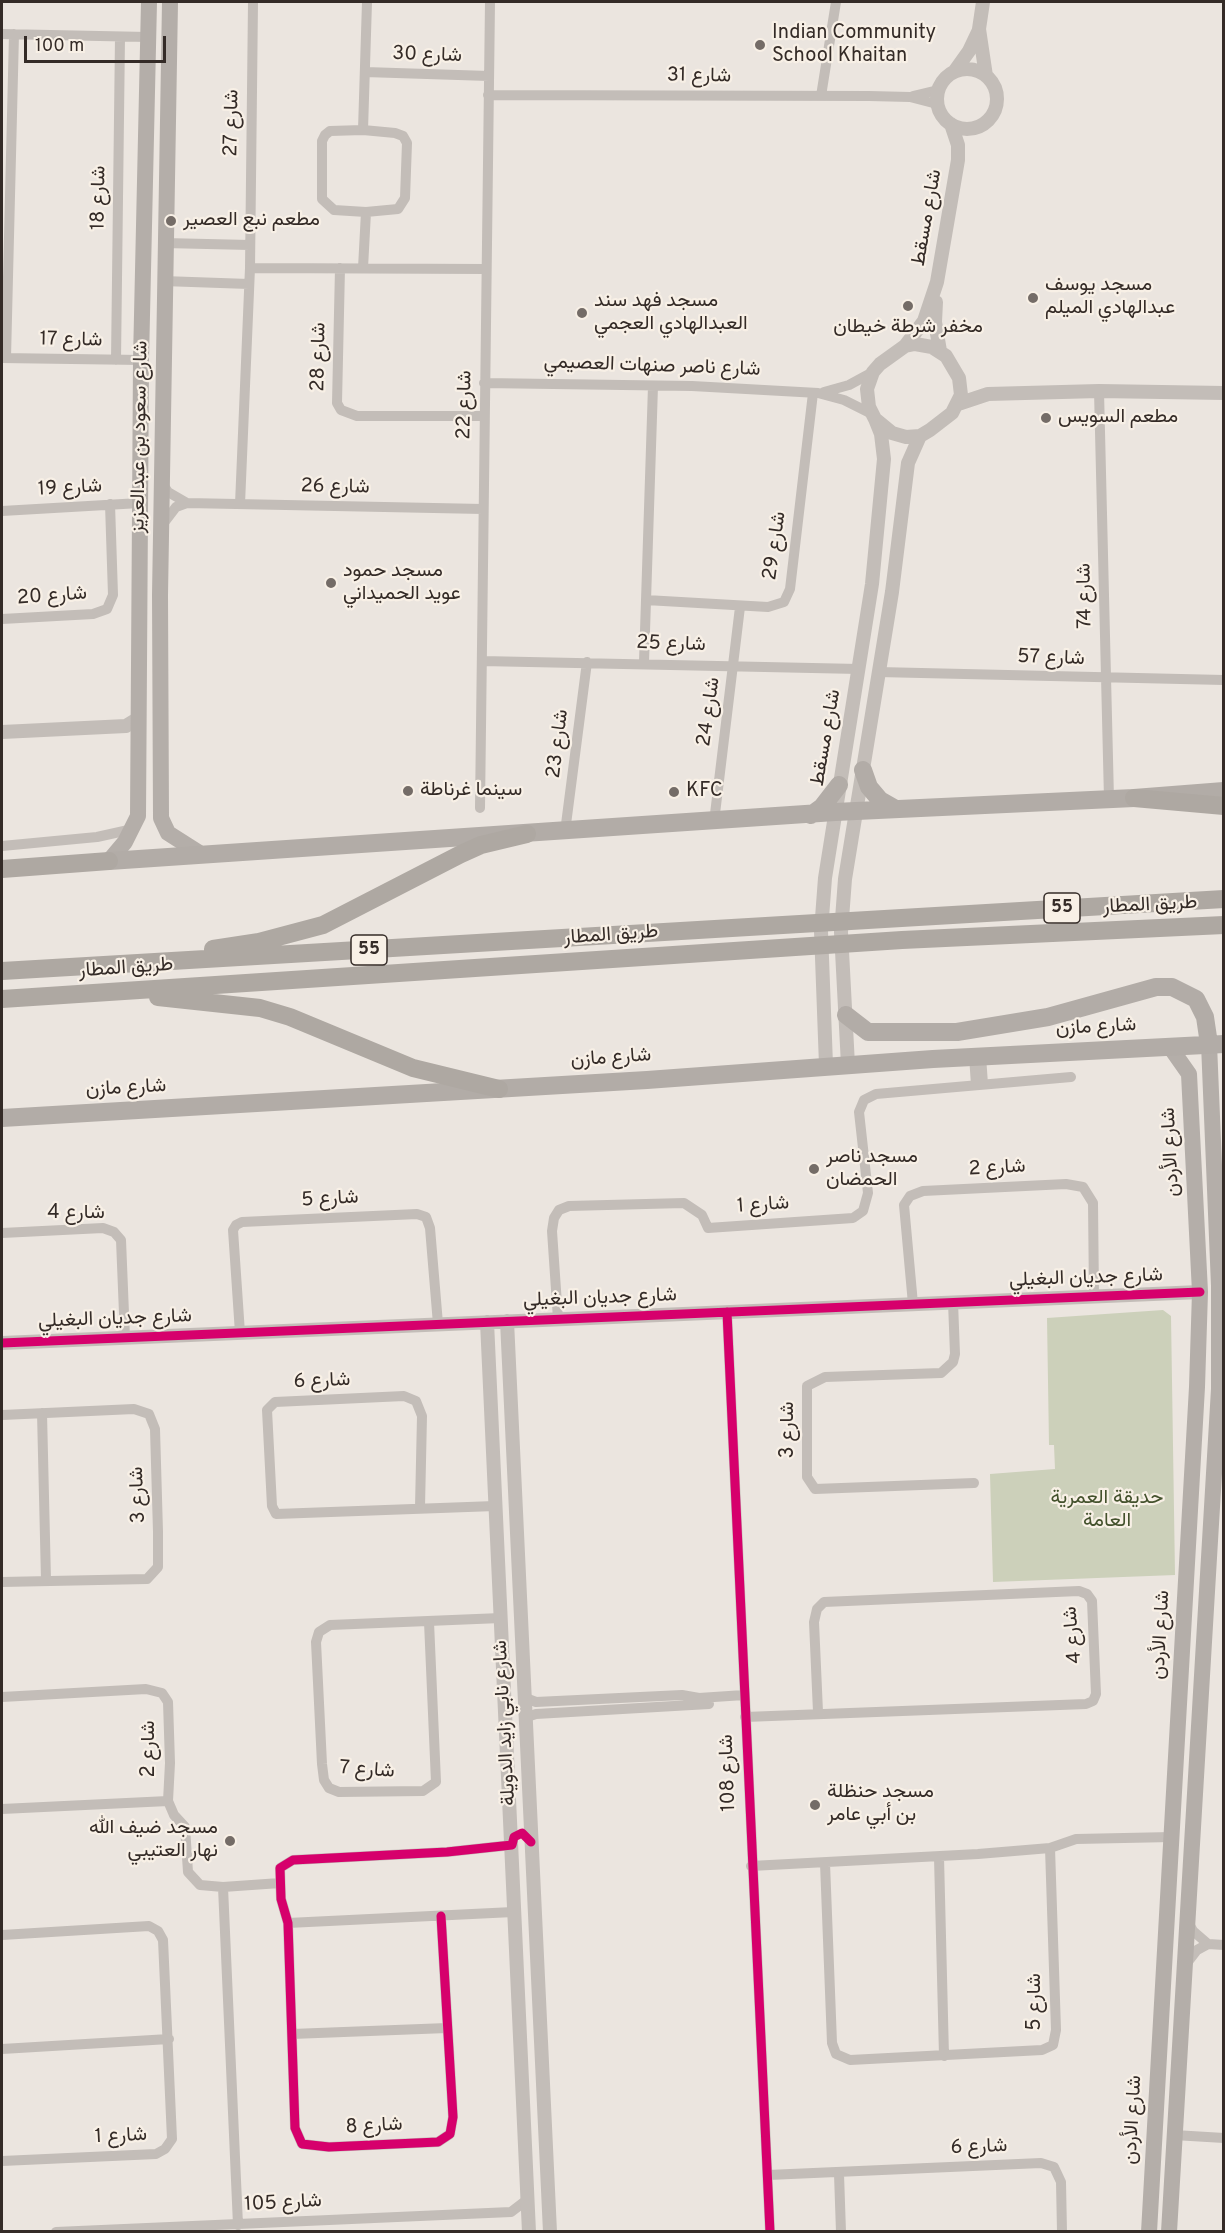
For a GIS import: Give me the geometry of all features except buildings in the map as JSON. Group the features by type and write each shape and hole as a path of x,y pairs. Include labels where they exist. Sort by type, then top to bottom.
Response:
{"highway":[{"path":"1134,798 1224,806"},
{"path":"87,968 259,942 306,931 339,918 426,871 481,845 526,834"},
{"path":"2,869 109,861"},
{"name":"طريق المطار","path":"2,972 1224,899"},
{"name":"طريق المطار","path":"2,999 902,940 1224,925"},
{"path":"124,992 260,1008 290,1017 414,1068 499,1089"}],"main road":[{"name":"شارع سعود بن عبدالعزيز","path":"136,822 135,726 140,621 141,360 149,2"},
{"name":"شارع سعود بن عبدالعزيز","path":"161,818 160,595 164,243 170,2"},
{"path":"145,187 154,194 166,189"},
{"path":"144,209 157,206 165,215"},
{"path":"140,597 150,601 160,595"},
{"path":"140,621 151,615 160,623"},
{"path":"863,770 868,787 880,800 894,808"},
{"path":"811,815 822,807 838,785"},
{"path":"109,861 714,822 894,808 1134,798 1224,791"},
{"path":"109,861 136,822 161,818 168,833 201,854"},
{"path":"846,1015 868,1032 957,1032 1048,1017 1156,987 1172,987 1196,999 1216,1044"},
{"name":"شارع مازن","path":"2,1118 499,1089 826,1065 1216,1044"},
{"name":"شارع الأردن","path":"1169,2232 1219,1389 1216,1044"},
{"name":"شارع الأردن","path":"1149,2232 1197,1387 1200,1292 1189,1074 1170,1047"},
{"path":"1196,1202 1203,1196 1216,1199"},
{"path":"1197,1387 1208,1394 1219,1389"},
{"path":"1183,1626 1186,1621 1195,1618 1204,1626"}],"street":[{"name":"شارع 27","path":"240,504 250,268 253,2"},
{"name":"شارع 30","path":"363,130 367,2"},
{"name":"شارع 22","path":"480,808 490,2"},
{"path":"821,96 836,2"},
{"path":"954,72 969,51 979,28 983,2"},
{"path":"979,28 986,76"},
{"path":"2,34 148,37"},
{"path":"4,358 6,143 14,34"},
{"name":"شارع 18","path":"116,360 120,37"},
{"path":"970,68 986,76 994,85 996,104 993,113 980,126 966,129 944,119 937,104 938,90 948,75 970,68"},
{"name":"شارع 30","path":"365,72 489,76"},
{"name":"شارع 31","path":"910,97 938,90"},
{"name":"شارع 31","path":"488,95 910,97 937,104"},
{"name":"شارع مسقط","path":"940,351 935,322 937,282 958,160 958,145 951,124"},
{"name":"شارع مسقط","path":"958,160 980,126"},
{"path":"363,130 403,136 408,148 402,205 391,211 334,210 322,199 320,192 322,141 325,135 330,131 363,130"},
{"path":"363,268 366,212"},
{"path":"164,243 250,245"},
{"path":"250,268 486,269"},
{"name":"شارع 28","path":"340,268 338,403 340,411 357,416 484,416"},
{"path":"164,281 249,284"},
{"name":"شارع مسقط","path":"905,346 924,321 937,282"},
{"path":"924,345 940,351 952,363 959,378 961,395 952,413 920,436 898,435 885,429 873,417 867,398 873,372 905,346 924,345"},
{"name":"شارع 17","path":"4,358 141,360"},
{"name":"شارع ناصر صنهات العصيمي","path":"815,393 849,385 873,372"},
{"path":"959,378 988,394"},
{"name":"شارع ناصر صنهات العصيمي","path":"484,383 653,386 815,393 844,400 873,417"},
{"path":"644,662 653,386"},
{"path":"958,404 988,394 1099,391 1224,393"},
{"name":"شارع 74","path":"1099,391 1108,799"},
{"name":"شارع 29","path":"646,600 740,607 768,607 784,602 790,589 815,393"},
{"name":"شارع مسقط","path":"826,1065 821,931 838,785 872,584 884,459 881,434 873,417"},
{"name":"شارع مسقط","path":"848,1065 841,932 854,811 863,770 891,592 908,463 920,436"},
{"path":"162,481 168,492 187,503"},
{"name":"شارع 19","path":"2,511 140,503"},
{"path":"161,527 176,507 187,503"},
{"name":"شارع 26","path":"187,503 483,508"},
{"name":"شارع 20","path":"2,619 93,614 107,609 113,596 110,504"},
{"path":"872,584 880,592 891,592"},
{"name":"شارع 24","path":"714,822 740,607"},
{"path":"867,615 877,610 883,612 886,620"},
{"name":"شارع 25","path":"482,661 644,662 859,669"},
{"name":"شارع 23","path":"565,832 587,662"},
{"name":"شارع 57","path":"878,672 1224,680"},
{"path":"2,732 135,726"},
{"path":"2,846 97,837 136,822"},
{"path":"977,1056 980,1084"},
{"name":"شارع 1","path":"558,1319 552,1232 554,1218 559,1210 569,1206 684,1203 702,1215 708,1228 853,1218 863,1211 868,1193 859,1112 864,1100 876,1094 1071,1077"},
{"name":"شارع 2","path":"913,1304 904,1205 910,1196 923,1191 1066,1184 1083,1187 1093,1203 1094,1296"},
{"name":"شارع 5","path":"240,1333 233,1230 236,1225 242,1222 406,1214 426,1217 430,1228 438,1324"},
{"name":"شارع 4","path":"2,1233 103,1228 114,1232 121,1240 125,1338"},
{"name":"شارع جديان البغيلي","path":"2,1343 1200,1292"},
{"name":"شارع 3","path":"953,1302 956,1354 953,1362 941,1373 825,1377 807,1386 807,1477 815,1489 974,1483"},
{"name":"شارع 108","path":"727,1312 770,2232"},
{"name":"شارع نابي زايد الدويلة","path":"487,1322 529,2227"},
{"name":"شارع نابي زايد الدويلة","path":"507,1322 550,2232"},
{"name":"شارع 6","path":"420,1507 422,1416 416,1401 404,1396 275,1402 267,1410 272,1506 276,1514 495,1506"},
{"name":"شارع 3","path":"2,1415 134,1409 149,1414 155,1430 158,1532 158,1567 147,1579 2,1582"},
{"path":"490,1412 503,1415 510,1411"},
{"path":"42,1413 46,1580"},
{"path":"492,1438 500,1430 505,1431 512,1438"},
{"name":"شارع 4","path":"745,1717 818,1712 960,1710 1086,1704 1093,1701 1096,1694 1092,1601 1088,1594 1079,1590 824,1602 817,1609 814,1623 818,1712"},
{"name":"شارع 7","path":"429,1622 436,1782 423,1791 339,1792 329,1788 324,1780 322,1764 316,1642 319,1632 330,1625 501,1618"},
{"name":"شارع 2","path":"2,1697 146,1689 162,1693 168,1702 170,1764 168,1801 2,1809"},
{"path":"523,1697 536,1702 682,1695 699,1698 744,1699"},
{"path":"682,1695 683,1707"},
{"path":"524,1718 536,1714 683,1707 744,1699"},
{"path":"569,1700 569,1712"},
{"path":"168,1801 174,1815 185,1827 187,1862 193,1880 201,1885 224,1887 280,1883 280,1868 285,1862 293,1860 447,1852 512,1845 514,1837 522,1833 531,1842"},
{"path":"510,1811 515,1818 523,1821 529,1808"},
{"path":"752,1866 939,1857 1050,1848 1076,1839 1172,1838"},
{"name":"شارع 5","path":"825,1863 832,2043 836,2054 850,2060 1042,2050 1053,2044 1056,2030 1050,1848"},
{"path":"939,1857 944,2056"},
{"name":"شارع 8","path":"280,1883 280,1899 288,1923 295,2128 302,2144 329,2148 438,2142 450,2134 453,2117 441,1916"},
{"path":"224,1887 238,2225"},
{"path":"288,1923 513,1912"},
{"path":"1187,1920 1193,1931 1208,1944 1224,1945"},
{"name":"شارع 1","path":"2,1935 149,1926 158,1931 163,1940 172,2139 165,2149 156,2154 2,2161"},
{"path":"1185,1968 1190,1957 1208,1944"},
{"path":"292,2034 447,2028"},
{"path":"2,2049 169,2039"},
{"path":"1174,2135 1224,2138"},
{"name":"شارع 6","path":"768,2175 839,2174 1041,2163 1054,2168 1060,2182 1062,2232"},
{"path":"839,2174 841,2232"},
{"path":"529,2227 511,2212 538,2181 548,2184"},
{"name":"شارع 105","path":"56,2232 176,2229 511,2212"}],"green space":[{"name":"حديقة العمرية العامة","path":"1163,1310 1171,1316 1175,1575 993,1582 990,1474 1055,1469 1054,1445 1049,1445 1047,1318"}],"cycle path":[{"path":"2,1343 1200,1292"},
{"path":"727,1312 770,2232"},
{"path":"441,1916 453,2117 450,2134 438,2142 329,2147 302,2144 295,2128 288,1923 281,1899 280,1868 293,1860 447,1852 512,1845 514,1837 522,1833 531,1842"}],"place":[{"name":"Indian Community School Khaitan","path":"760,45"},
{"name":"مطعم نبع العصير","path":"171,221"},
{"name":"مسجد يوسف عبدالهادي الميلم","path":"1033,298"},
{"name":"مخفر شرطة خيطان","path":"908,306"},
{"name":"مسجد فهد سند العبدالهادي العجمي","path":"582,313"},
{"name":"مطعم السويس","path":"1046,418"},
{"name":"مسجد حمود عويد الحميداني","path":"331,583"},
{"name":"سينما غرناطة","path":"408,791"},
{"name":"KFC","path":"674,792"},
{"name":"مسجد ناصر الحمضان","path":"814,1169"},
{"name":"مسجد حنظلة بن أبي عامر","path":"815,1805"},
{"name":"مسجد ضيف الله نهار العتيبي","path":"230,1841"}]}
